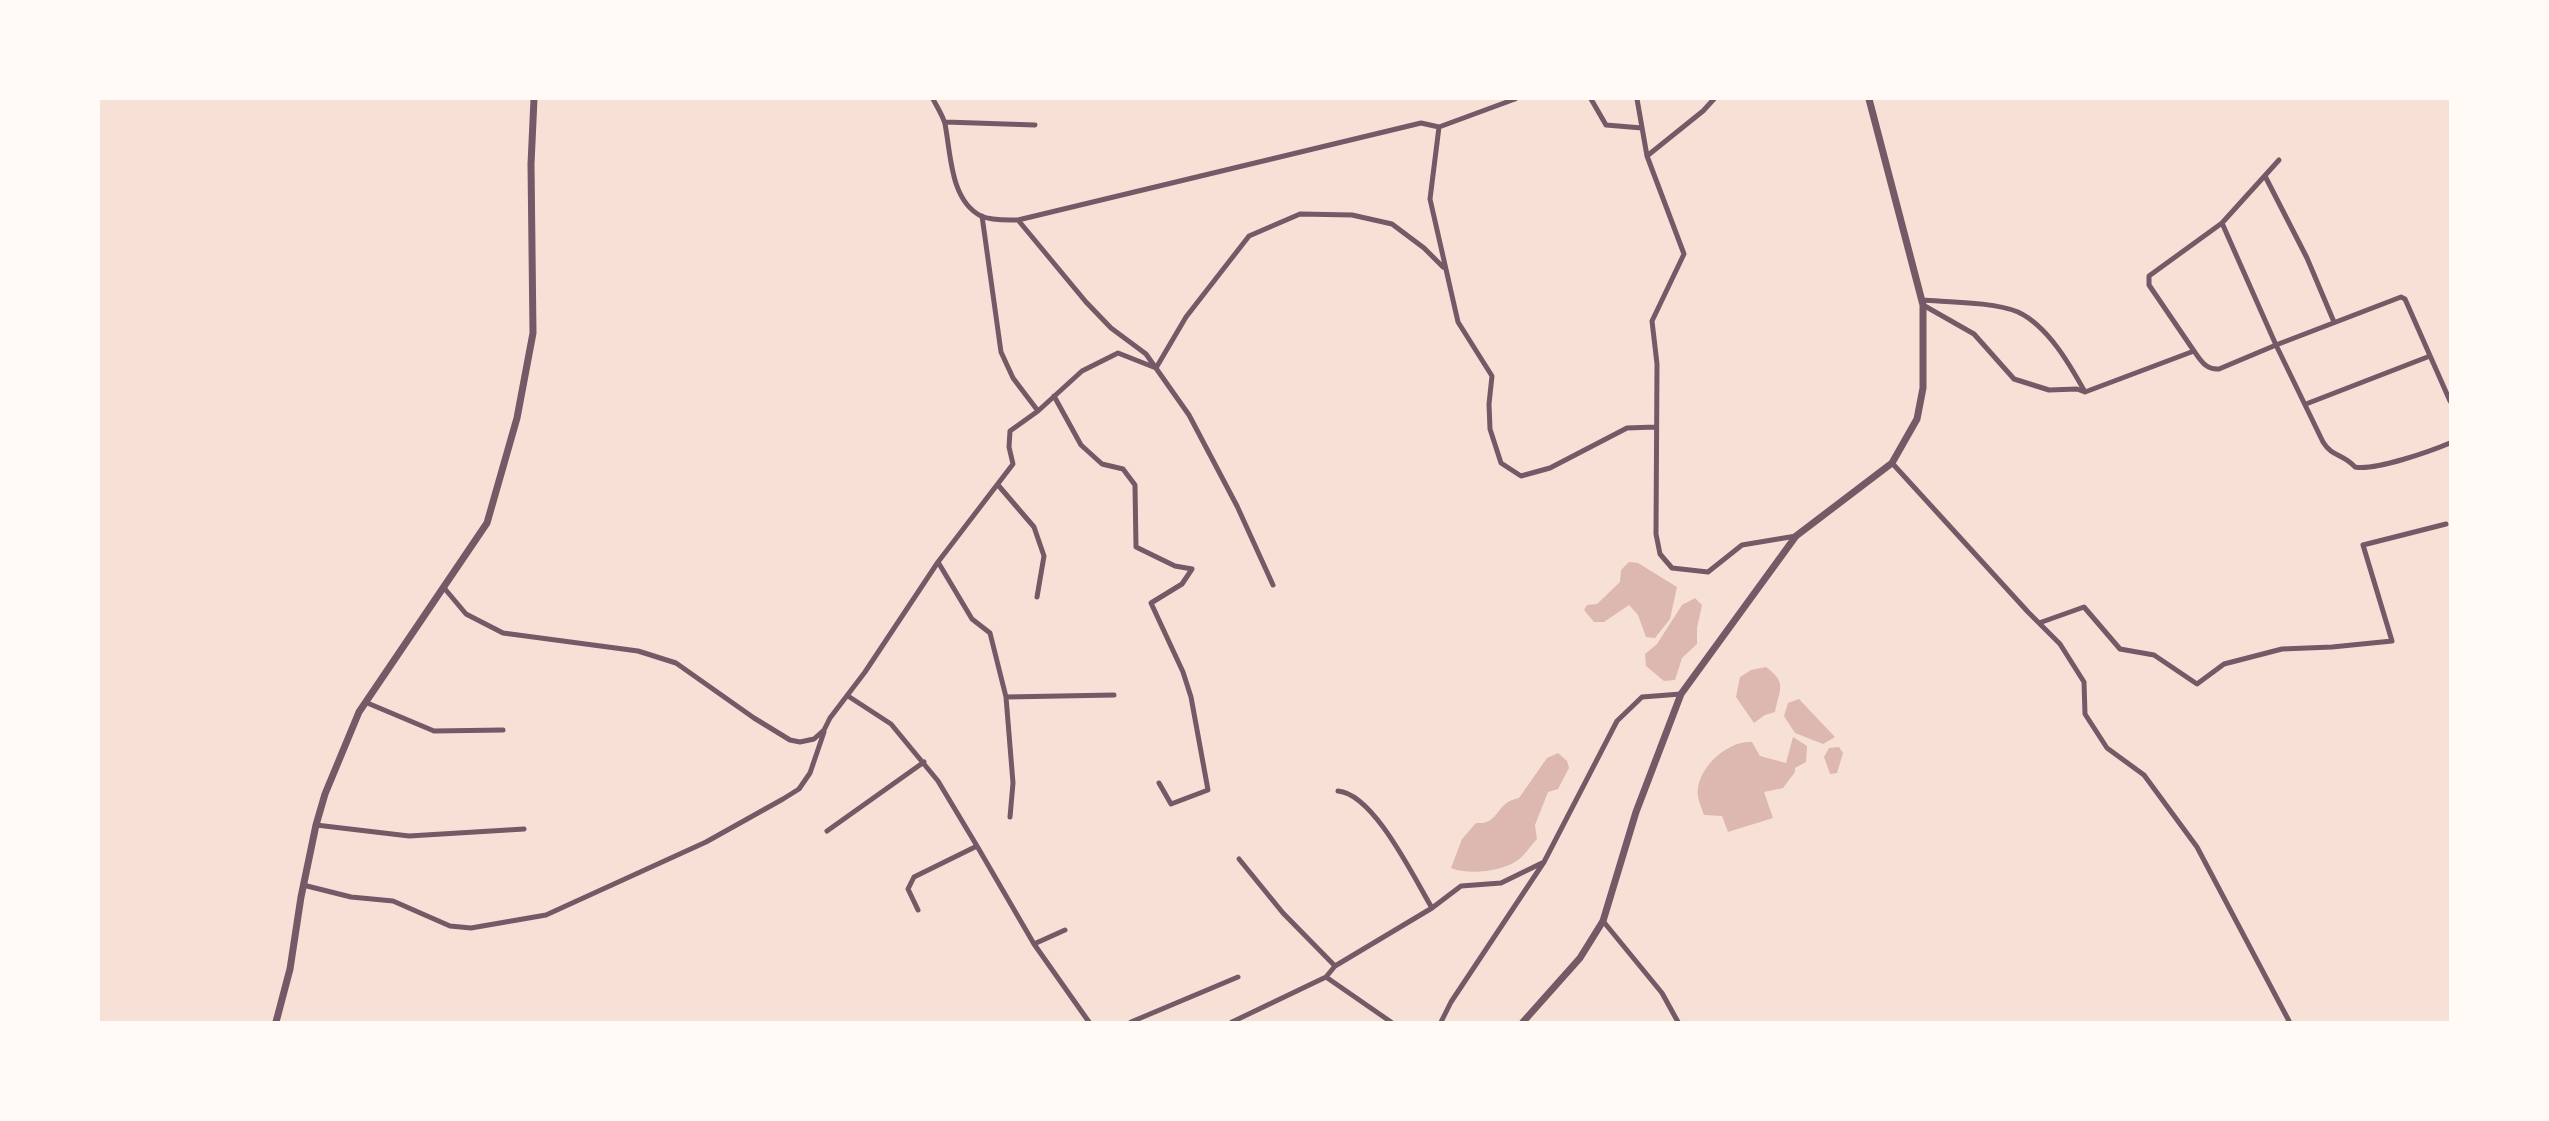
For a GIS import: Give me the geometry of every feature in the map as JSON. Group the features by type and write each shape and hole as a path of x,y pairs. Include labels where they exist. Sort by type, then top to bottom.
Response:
{"street":[{"path":"276,1022 290,969 303,885 316,825 326,795 365,702 431,604 445,589 487,523 517,418 533,333 531,164 534,99"},
{"path":"933,99 945,122 949,155 959,191 971,208 982,216 996,220 1018,220 1421,123 1439,127 1515,99"},
{"path":"1591,99 1606,124 1642,128"},
{"path":"1636,99 1647,156 1684,254 1652,321 1657,364 1656,534 1660,554 1672,568 1708,572 1742,545 1796,536"},
{"path":"1647,156 1703,111 1714,99"},
{"path":"1523,1022 1580,958 1603,921 1636,812 1681,694 1796,536 1892,463 1917,419 1923,388 1922,302 1869,99"},
{"path":"945,122 1035,125"},
{"path":"1439,127 1430,199 1458,322 1492,376 1489,404 1490,429 1501,464 1521,476 1550,468 1627,428 1655,427"},
{"path":"2279,160 2222,223 2149,276 2147,281 2194,351 2211,369 2219,369 2401,297 2405,299 2450,401"},
{"path":"2265,176 2307,258 2334,322"},
{"path":"1156,368 1186,317 1249,236 1300,214 1352,215 1392,224 1424,248 1444,268"},
{"path":"982,216 1001,352 1013,378 1038,411"},
{"path":"1018,220 1086,302 1111,328 1146,354 1156,368 1189,416 1237,506 1273,585"},
{"path":"2222,223 2276,345 2329,451 2343,456 2355,466 2374,466 2450,443"},
{"path":"1922,302 1997,308 2018,313 2060,349 2085,392"},
{"path":"1922,302 1974,334 2013,379 2049,390 2077,389 2085,392 2194,351"},
{"path":"303,885 351,897 393,901 450,926 471,928 546,915 706,842 783,799 799,789 810,773 830,718 848,696 938,562 1013,464 1009,447 1010,431 1038,411 1082,371 1118,353 1156,368"},
{"path":"2306,404 2430,356"},
{"path":"1054,396 1081,445 1102,464 1123,469 1135,485 1136,547 1175,566 1192,569 1182,584 1151,603 1183,672 1191,697 1208,790 1170,804 1159,783"},
{"path":"1892,463 2038,623 2060,644 2084,682 2085,714 2107,748 2144,775 2198,847 2289,1021"},
{"path":"998,485 1034,527 1044,556 1037,597"},
{"path":"2038,623 2084,607 2120,649 2154,655 2197,684 2224,664 2282,649 2332,648 2392,641 2363,545 2446,524"},
{"path":"938,562 972,620 990,633 1006,696 1013,783 1010,817"},
{"path":"445,589 466,614 503,633 638,651 676,663 754,718 790,740 800,742 814,739 824,730"},
{"path":"1441,1022 1451,1002 1544,862 1617,722 1642,697 1681,694"},
{"path":"1006,696 1114,695"},
{"path":"848,696 891,724 924,762 938,781 1034,944 1089,1022"},
{"path":"365,702 434,731 503,730"},
{"path":"827,831 924,762"},
{"path":"1338,790 1354,795 1375,814 1432,908"},
{"path":"316,825 409,836 524,829"},
{"path":"918,910 908,889 914,877 977,846"},
{"path":"1239,859 1283,913 1335,966"},
{"path":"1232,1022 1326,977 1335,966 1432,908 1461,886 1501,883 1544,862"},
{"path":"1603,921 1662,993 1678,1022"},
{"path":"1034,944 1065,930"},
{"path":"1131,1022 1238,977"},
{"path":"1326,977 1390,1022"}],"shaded area":[{"path":"1629,562 1638,563 1677,587 1670,619 1655,638 1646,637 1638,615 1629,605 1604,622 1594,622 1584,610 1587,605 1597,604 1620,582 1621,570"},
{"path":"1695,598 1702,605 1697,628 1697,644 1682,658 1675,680 1664,681 1646,666 1645,654 1657,644 1682,605"},
{"path":"1766,667 1780,682 1780,692 1775,712 1765,715 1754,723 1736,697 1740,677 1751,670"},
{"path":"1799,699 1835,737 1823,744 1795,733 1784,716 1788,703"},
{"path":"1793,737 1807,746 1806,762 1795,768 1795,772 1783,788 1764,792 1773,818 1728,832 1722,816 1704,815 1698,799 1698,787 1707,767 1723,751 1732,746 1752,742 1760,756 1786,763"},
{"path":"1839,747 1843,753 1837,773 1830,774 1824,757 1829,748"},
{"path":"1558,753 1567,761 1569,768 1558,789 1548,792 1535,825 1537,839 1523,855 1511,864 1494,870 1466,871 1451,868 1462,839 1476,823 1484,823 1494,817 1511,800 1519,798 1547,758"}]}
